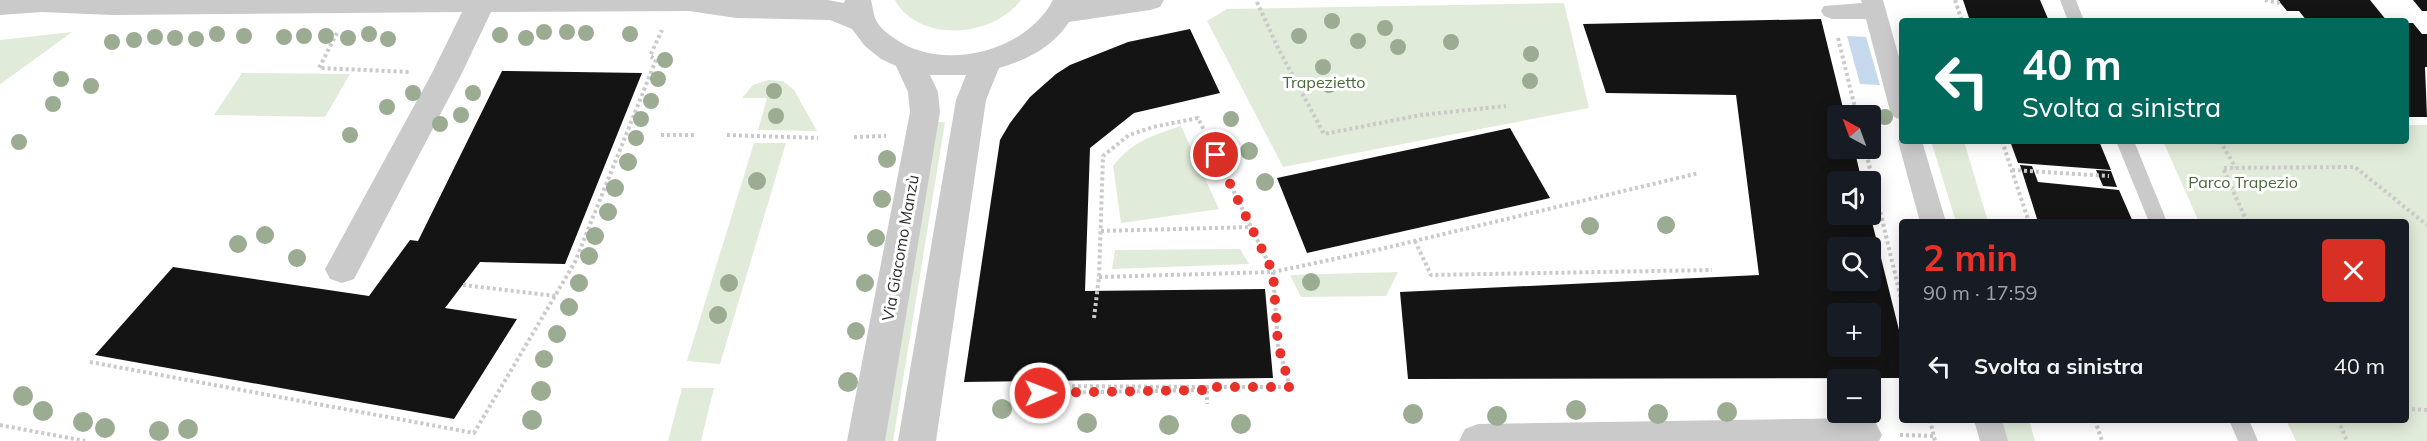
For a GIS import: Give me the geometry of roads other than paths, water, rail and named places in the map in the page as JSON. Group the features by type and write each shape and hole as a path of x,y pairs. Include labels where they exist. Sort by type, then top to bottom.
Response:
{"street":[{"path":"0,5 43,0 112,5 692,0 736,8 830,10 844,13 860,11 879,44 908,58 933,64 960,65 987,61 1032,42 1050,27 1064,6 1150,0"},
{"path":"342,269 447,74 481,2"},
{"path":"0,22 30,15 112,5"},
{"path":"1832,11 1873,6 1899,99"},
{"name":"Via Giacomo Manzù","path":"866,441 925,112 923,92 908,58"},
{"path":"917,441 970,100 987,61"},
{"path":"1911,144 1932,219"},
{"path":"1989,423 1994,441"},
{"path":"1478,441 1863,435"}],"lane":[{"path":"2068,0 2075,18"},
{"path":"2126,144 2157,219"},
{"path":"2240,423 2248,441"}],"water":[{"path":"1847,36 1866,37 1880,85 1860,84"}],"park label":[{"name":"Trapezietto","path":"1324,82"},
{"name":"Parco Trapezio","path":"2243,182"}]}
